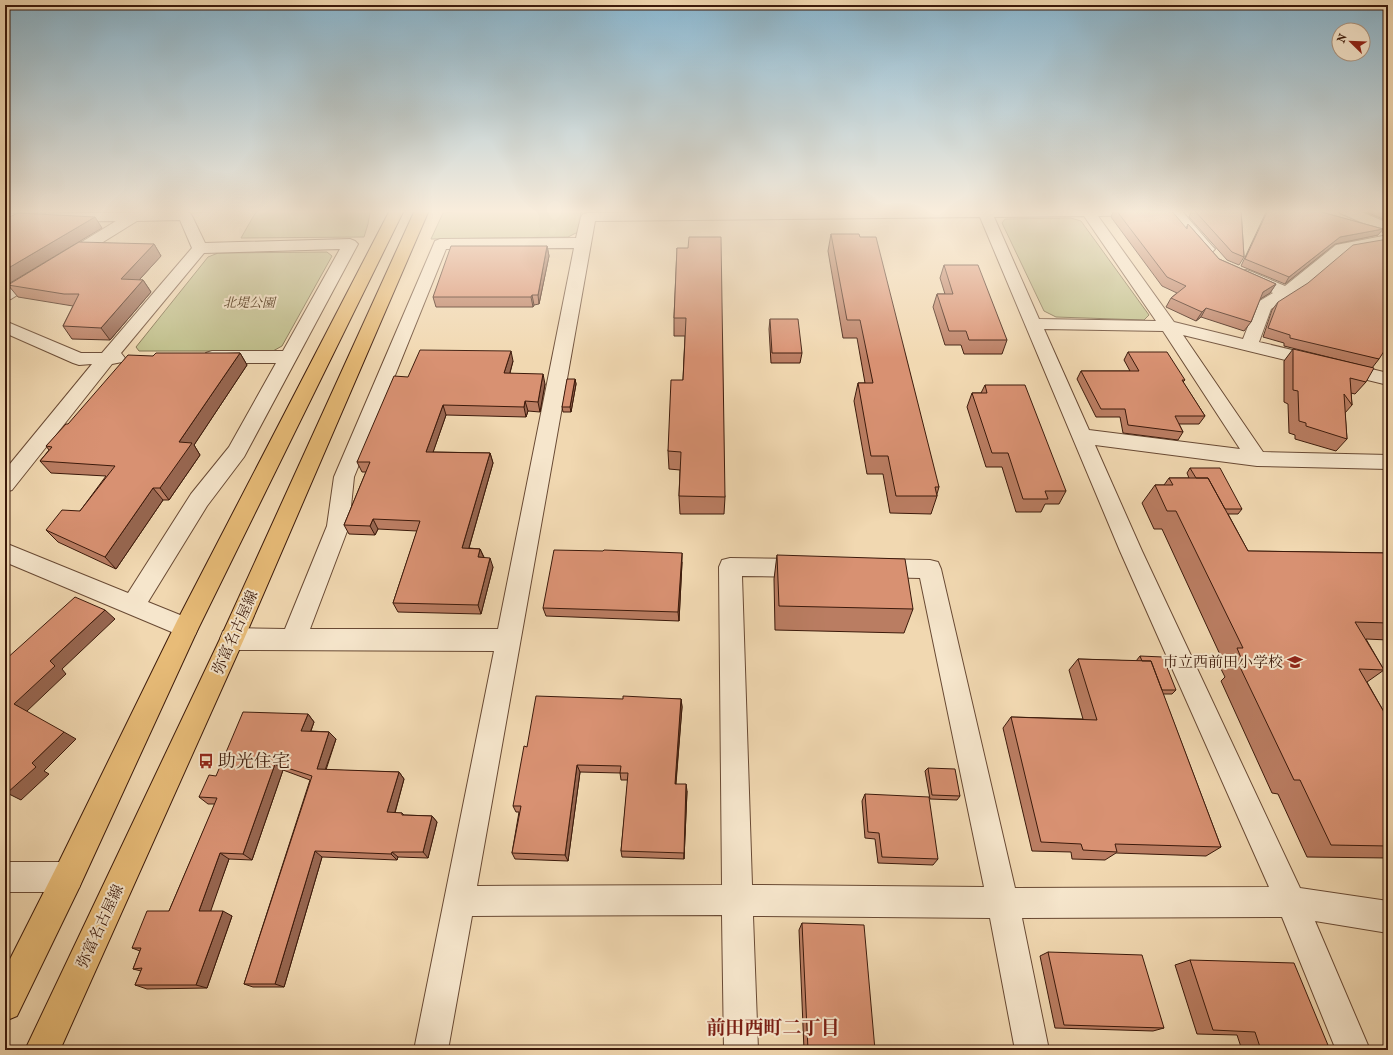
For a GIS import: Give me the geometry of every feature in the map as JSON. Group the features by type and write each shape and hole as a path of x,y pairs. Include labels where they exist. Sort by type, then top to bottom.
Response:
{"main road":[{"path":"5,1004 68,877 186,628 372,259"},
{"name":"弥富名古屋線","path":"42,1050 232,639 400,259"}],"street":[{"path":"5,295 64,259"},
{"path":"5,484 107,358 191,259"},
{"path":"133,606 199,500 237,452 342,259"},
{"path":"293,640 338,526 344,477 434,259"},
{"path":"431,1050 579,259"},
{"path":"1005,259 1132,551 1290,902 1353,1050"},
{"path":"1121,259 1257,459"},
{"path":"1249,346 1264,306 1295,288 1328,259"},
{"path":"1233,270 1286,293"},
{"path":"1033,324 1168,326 1388,379"},
{"path":"5,326 78,359 131,358"},
{"path":"194,357 289,357"},
{"path":"1082,436 1257,459 1388,462"},
{"path":"5,552 186,628"},
{"path":"741,1050 730,567 826,568"},
{"path":"858,568 930,568 1032,1050"},
{"path":"232,639 508,640"},
{"path":"5,877 68,877"},
{"path":"459,901 738,900 1002,903 1290,902 1388,918"}],"green space":[{"name":"北堤公園","path":"206,259 330,259 282,346 273,351 139,351 136,347"},
{"path":"1019,259 1109,259 1149,315 1144,320 1056,317 1044,311"}],"building":[{"path":"5,259 23,259 5,270"},
{"path":"51,259 140,259 121,279 143,280 101,328 63,326 79,294 64,294 8,285"},
{"path":"446,259 545,259 538,295 532,295 531,297 433,297"},
{"path":"677,259 721,259 725,497 679,496 681,452 668,451 671,380 683,380 686,318 674,318"},
{"path":"836,259 882,259 939,487 935,487 937,496 896,496 888,456 871,456 858,383 873,383 860,320 847,320"},
{"path":"1153,259 1220,259 1276,284 1263,292 1251,322 1206,308 1202,312 1171,298 1186,286 1167,277"},
{"path":"1246,259 1312,259 1289,277"},
{"path":"1336,259 1388,259 1388,345 1379,359 1290,338 1290,335 1268,328 1278,302 1308,283"},
{"path":"944,265 978,265 1007,340 969,340 966,331 949,331 937,294 953,294"},
{"path":"770,319 798,319 802,353 772,353"},
{"path":"1293,349 1374,368 1366,382 1350,378 1352,405 1344,394 1347,439 1306,426 1306,423 1299,421 1298,391 1293,390"},
{"path":"420,350 511,351 504,373 543,374 538,402 525,401 524,407 443,405 426,452 490,453 462,548 480,549 478,557 490,558 478,605 393,603 420,521 373,519 370,526 344,525 370,462 357,462 394,376 408,377"},
{"path":"1128,352 1167,352 1185,380 1182,380 1205,416 1175,416 1183,432 1128,425 1125,409 1101,409 1081,371 1139,371"},
{"path":"156,353 240,353 179,442 192,443 160,488 153,488 105,557 46,530 62,510 80,511 115,466 40,461 52,447 46,446 66,424 68,424 128,355 153,356"},
{"path":"567,379 575,379 570,407 562,407"},
{"path":"985,385 1025,385 1066,491 1045,491 1048,499 1023,499 1008,453 992,453 972,393 987,393"},
{"path":"1190,468 1220,468 1242,509 1225,509 1208,478 1196,478"},
{"path":"1169,478 1208,478 1248,551 1388,553 1388,623 1355,622 1384,670 1359,669 1388,719 1388,846 1331,845 1300,780 1294,780 1239,665 1244,665 1237,648 1243,648 1176,511 1167,511 1155,485 1173,485"},
{"path":"554,550 682,553 678,612 543,608"},
{"path":"777,555 905,559 913,609 779,606"},
{"path":"75,597 105,610 50,661 55,666 14,704 64,732 32,763 36,767 7,793 5,791 5,660"},
{"path":"1140,656 1163,657 1176,690 1162,690 1151,661 1142,661"},
{"path":"1078,659 1151,661 1221,847 1115,844 1117,852 1083,850 1081,844 1041,842 1011,717 1097,720"},
{"path":"536,696 623,699 623,696 681,699 675,784 686,784 684,853 621,851 628,773 620,773 621,766 577,765 565,855 512,853 521,806 513,806 524,746 527,747"},
{"path":"243,712 308,714 301,731 329,732 317,769 399,772 387,812 402,813 402,815 432,816 423,852 392,852 391,854 315,851 275,984 244,984 312,776 275,764 243,854 220,853 199,911 223,911 196,985 135,985 142,968 133,969 141,948 132,948 147,911 169,911 217,798 199,797 209,775 216,776"},
{"path":"928,768 955,769 960,796 932,795"},
{"path":"865,794 929,797 938,859 882,857 879,833 868,832"},
{"path":"802,923 864,925 875,1050 808,1050"},
{"path":"1048,952 1142,955 1164,1028 1064,1025"},
{"path":"1190,960 1294,963 1330,1050 1261,1050 1255,1032 1213,1030"}],"place":[{"name":"市立西前田小学校","path":"1295,662"},
{"name":"助光住宅","path":"206,761"}],"district":[{"name":"前田西町二丁目","path":"773,1027"}]}
